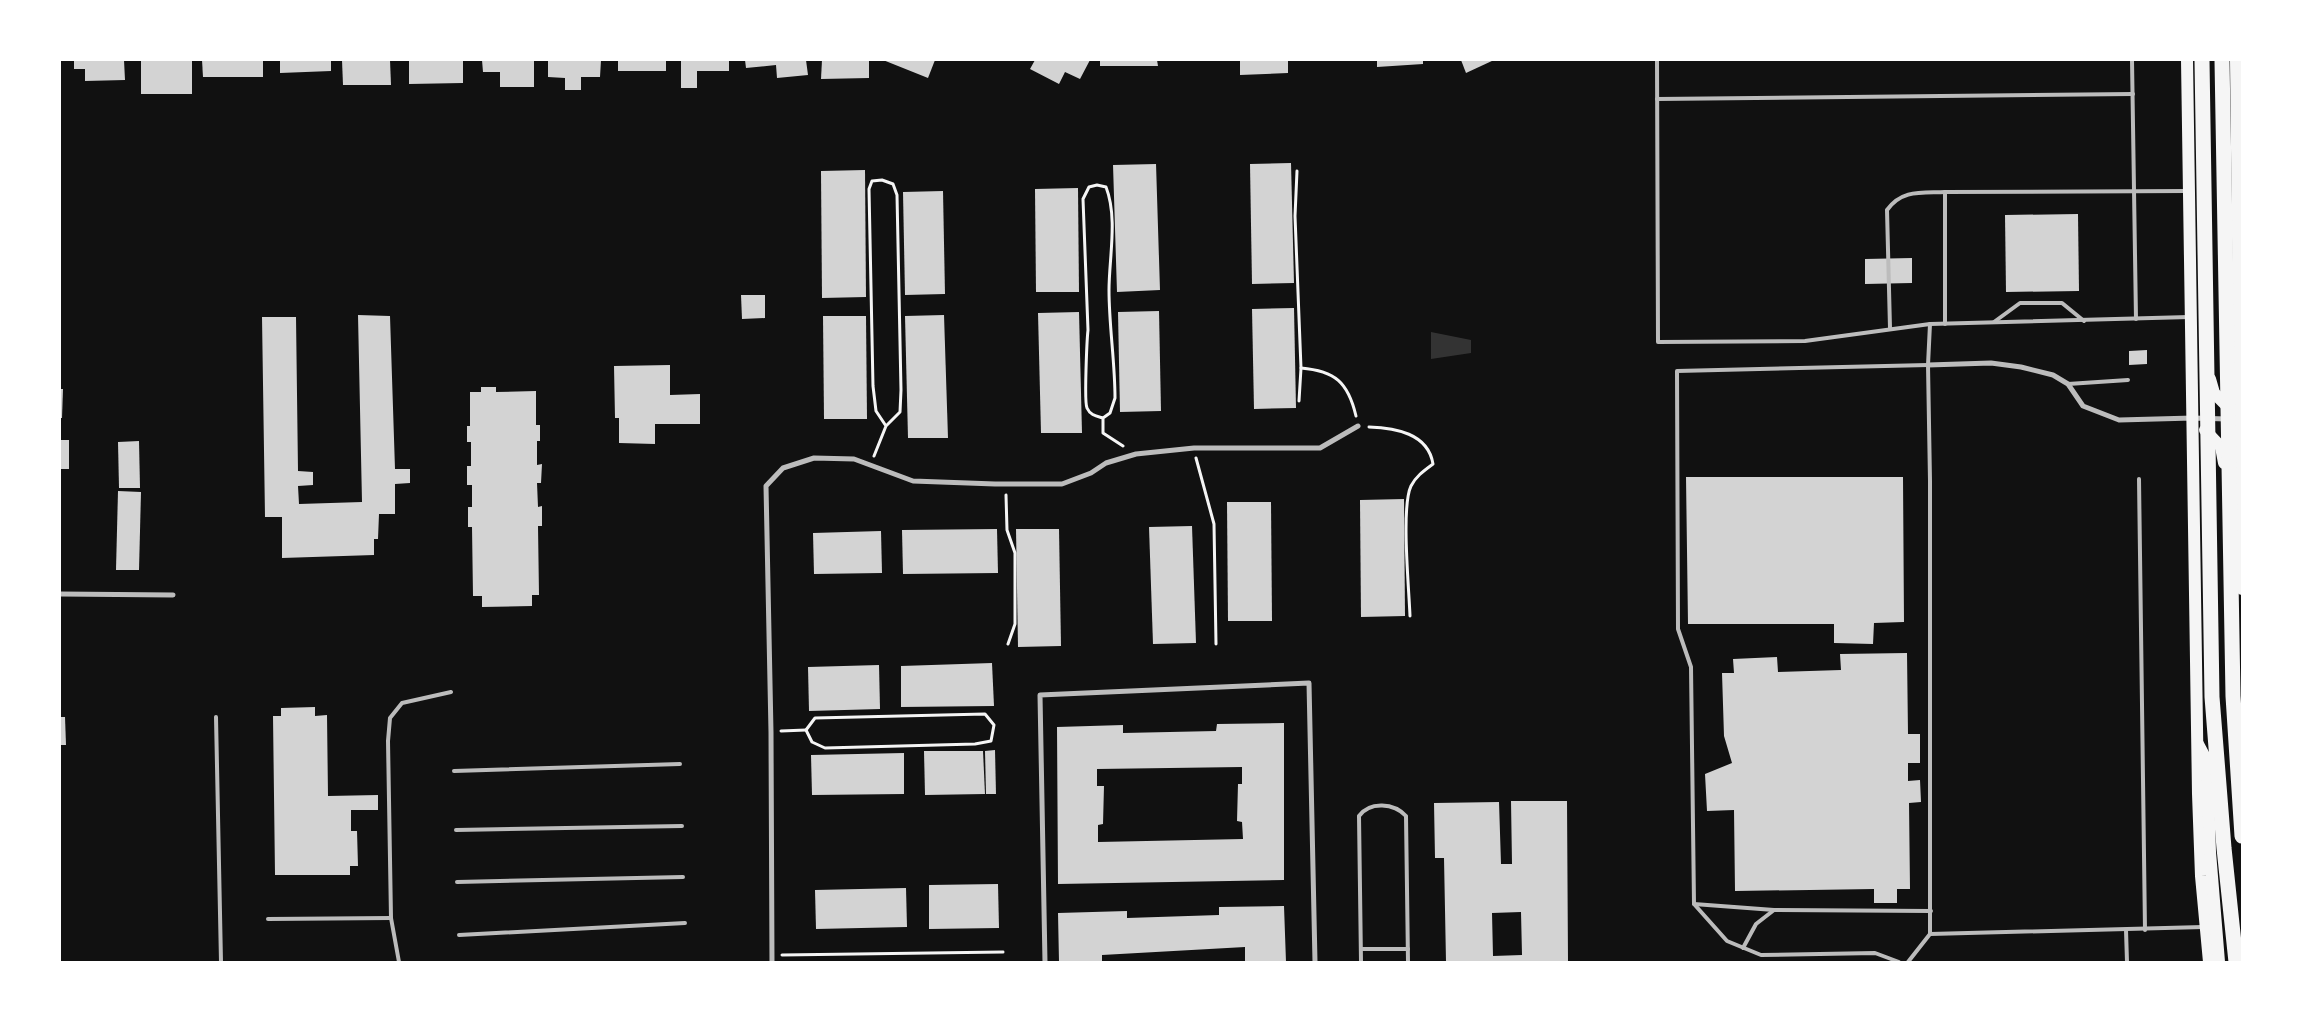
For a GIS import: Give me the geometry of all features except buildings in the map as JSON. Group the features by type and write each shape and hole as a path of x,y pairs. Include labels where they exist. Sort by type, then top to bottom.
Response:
{"highway":[{"path":"2200,60 2212,697 2224,848 2236,962"},
{"path":"2222,60 2233,696 2242,836"}],"main road":[{"path":"2187,60 2197,742 2201,876 2209,962"},
{"path":"2200,60 2203,361 2214,393 2241,419"},
{"path":"2236,60 2239,75 2242,589"},
{"path":"2193,418 2221,447 2230,491 2233,541 2230,608 2233,663 2242,686"},
{"path":"2197,742 2207,761 2210,852 2220,962"}],"street":[{"path":"1928,365 1991,363 2021,367 2053,376 2068,384 2083,406 2119,420 2241,419"},
{"path":"772,962 771,732 766,486 783,468 814,458 854,459 913,481 1062,484 1091,473 1106,463 1136,454 1194,448 1320,448 1358,426"},
{"path":"60,594 172,594"},
{"path":"1045,962 1040,695 1309,683 1315,962"}],"lane":[{"path":"1657,60 1658,342 1804,341 1930,324 2191,317"},
{"path":"2132,60 2136,319"},
{"path":"1657,99 2133,94"},
{"path":"1890,328 1887,210 1895,200 1908,194 1945,192 2189,191"},
{"path":"1945,192 1945,324"},
{"path":"1994,323 2020,302 2062,303 2084,321"},
{"path":"1908,962 1930,934 1931,911 1928,365 1930,324"},
{"path":"1899,962 1875,953 1761,955 1727,941 1694,904 1691,667 1678,629 1677,371 1928,365"},
{"path":"2068,384 2128,380"},
{"path":"2139,479 2145,930"},
{"path":"400,962 391,918 388,741 390,718 402,703 450,692"},
{"path":"216,716 221,962"},
{"path":"454,771 680,764"},
{"path":"1361,962 1359,816 1371,806 1390,806 1399,809 1406,816 1408,962"},
{"path":"456,830 682,826"},
{"path":"458,882 684,877"},
{"path":"1694,904 1774,910 1931,911"},
{"path":"1743,948 1756,924 1774,910"},
{"path":"268,919 391,918"},
{"path":"459,935 685,924"},
{"path":"1930,934 2206,927"},
{"path":"2126,930 2127,962"},
{"path":"1361,949 1408,949"}],"path":[{"path":"1296,172 1295,216 1301,368 1299,401"},
{"path":"870,466 886,426 900,412 901,390 897,195 893,184 882,180 872,182 869,189 870,294 875,403 876,411 886,426"},
{"path":"1097,185 1106,187 1110,198 1112,248 1110,303 1115,398 1110,413 1103,418 1092,415 1086,407 1085,394 1088,330 1083,199 1089,187 1097,185"},
{"path":"1301,368 1330,374 1343,382 1354,406 1358,426 1387,427 1414,435 1432,458 1433,464 1418,475 1411,486 1407,504 1410,616"},
{"path":"1103,418 1103,433 1136,454"},
{"path":"1194,448 1214,524 1216,644"},
{"path":"1006,484 1006,530 1015,553 1015,624 1008,644"},
{"path":"985,714 994,725 991,742 825,748 812,742 806,730 814,718 985,714"},
{"path":"771,732 806,730"},
{"path":"772,955 1003,952"}],"shaded area":[{"path":"1431,332 1471,340 1471,353 1431,359"}]}
